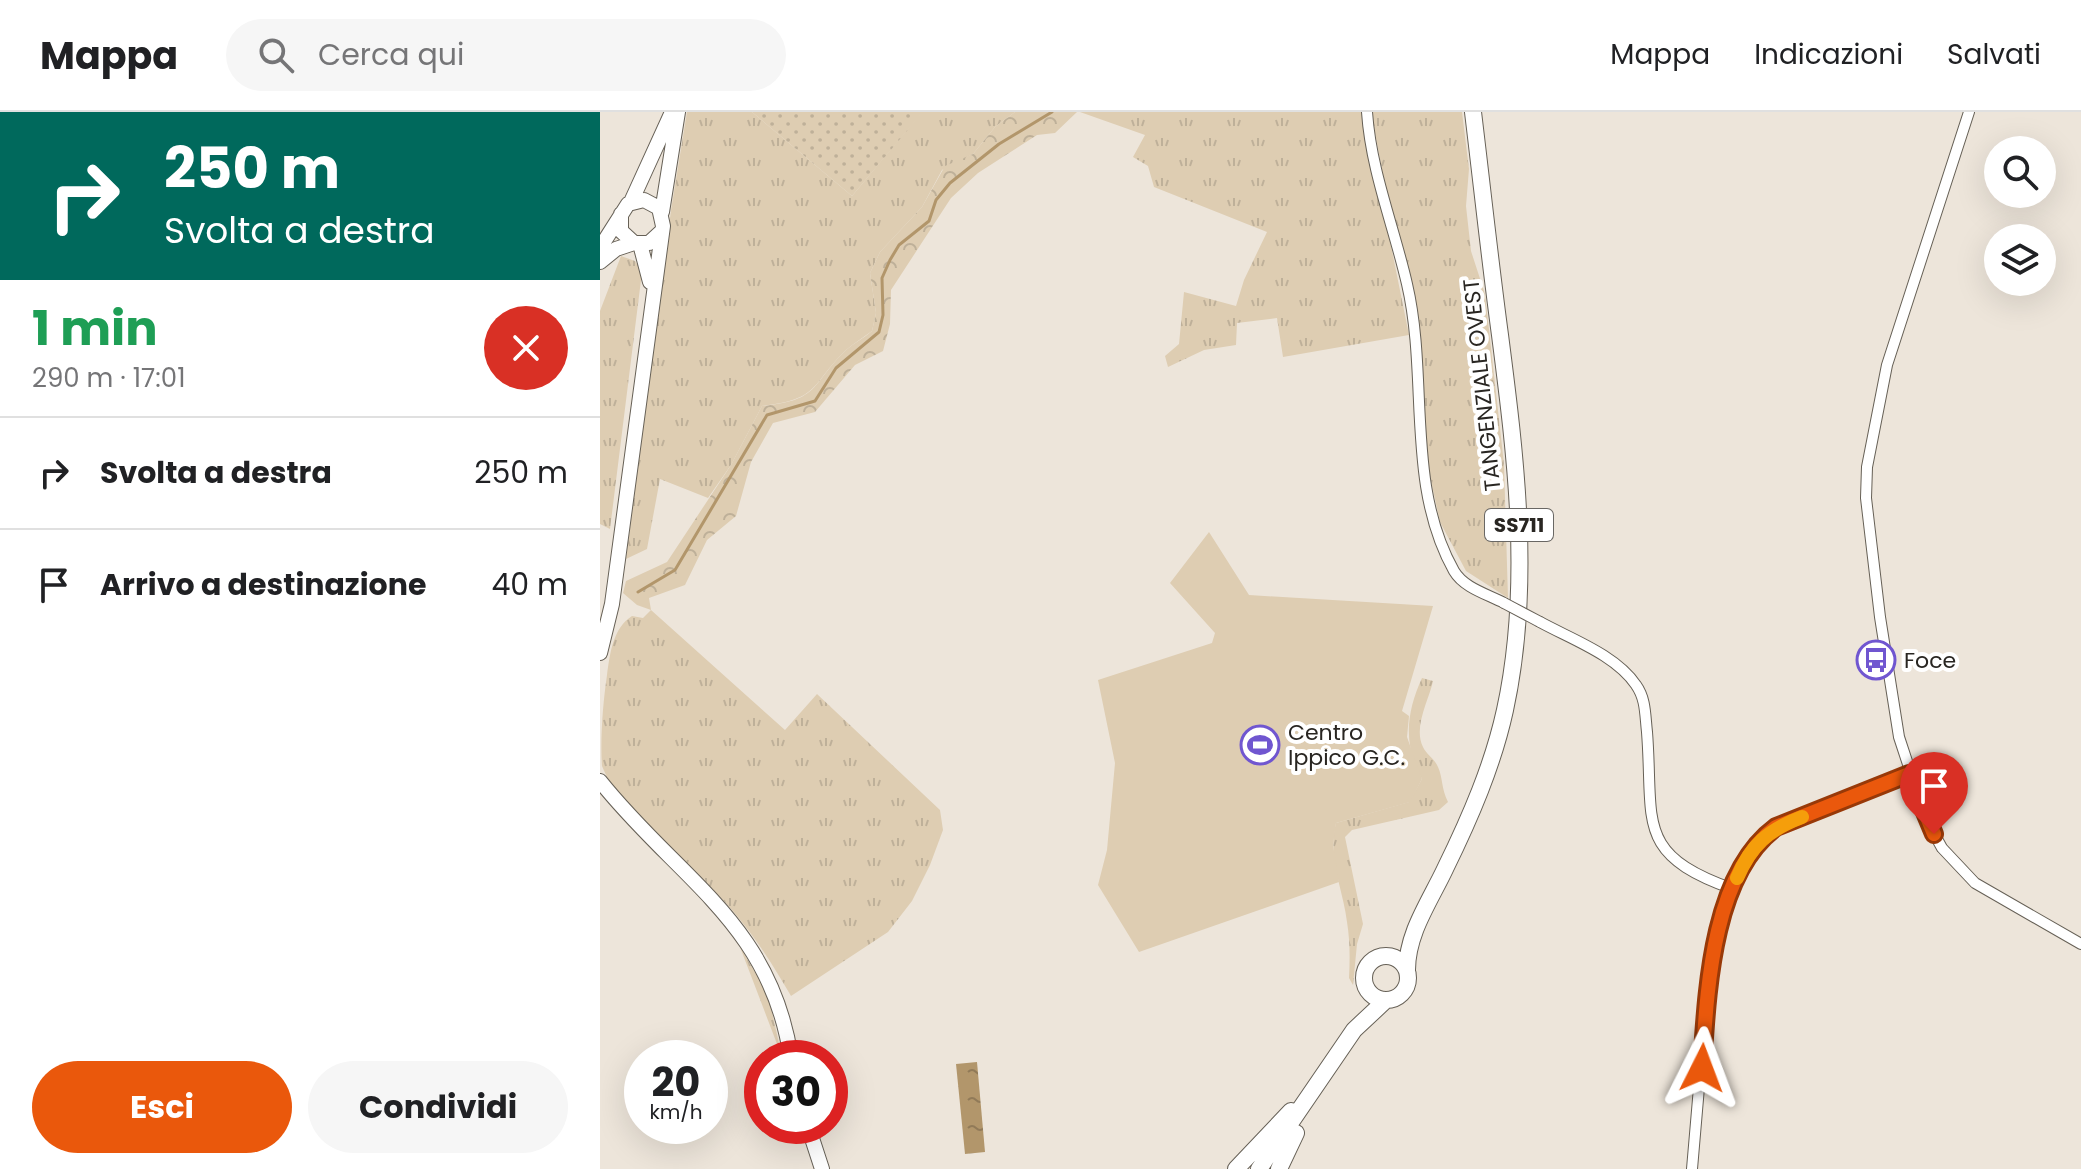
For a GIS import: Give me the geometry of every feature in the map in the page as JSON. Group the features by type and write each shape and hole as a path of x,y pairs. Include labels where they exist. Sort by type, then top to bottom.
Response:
{"main road":[{"path":"600,248 626,208 675,112"},
{"path":"600,653 612,604 675,112"},
{"name":"TANGENZIALE OVEST","path":"1407,970 1407,956 1418,923 1478,796 1505,710 1518,624 1520,535 1512,430 1473,112"},
{"path":"626,208 649,201 662,212"},
{"path":"626,208 621,231 637,243 653,294"},
{"path":"600,262 616,249 653,241 662,231"},
{"path":"600,781 633,822 695,881 752,946 781,1006 788,1040"},
{"name":"TANGENZIALE OVEST","path":"1386,956 1418,923"},
{"path":"1259,1169 1354,1030 1386,1000 1404,991 1407,970 1399,960 1386,956 1369,963 1354,1030"},
{"path":"1366,987 1374,997 1386,1000"},
{"path":"1236,1169 1320,1081"},
{"path":"1279,1169 1320,1081"},
{"path":"814,1144 822,1169"}],"street":[{"path":"1367,112 1383,196 1408,286 1422,458 1442,542 1461,582 1540,622 1614,665 1637,686 1644,700 1649,789 1659,841 1671,859 1733,889"},
{"path":"1969,112 1887,365 1867,467 1866,498 1880,617 1899,737 1909,774 1942,848 1975,883 2081,944"},
{"path":"1692,1169 1707,994 1718,932 1748,852 1776,827 1909,774"}],"green space":[{"path":"687,112 752,112 852,196 922,112 1015,112 995,127 973,154 942,170 922,207 880,252 870,273 876,313 872,331 846,350 805,394 762,406 731,465 708,498 660,479 647,549 626,559 671,210"},
{"path":"752,112 922,112 922,113 852,196"},
{"path":"1015,112 1077,112 1055,133 1037,135 978,173 951,198 891,290 890,324 883,351 855,365 815,412 773,423 751,462 736,516 707,540 685,585 649,598 651,610 637,605 623,593 626,581 667,562 731,465 762,406 805,395 846,350 872,331 876,313 870,273 880,252 922,207 945,166 973,154 995,127"},
{"path":"1080,112 1364,112 1409,335 1283,357 1277,318 1237,323 1236,345 1204,350 1168,367 1165,356 1179,344 1184,292 1236,306 1244,280 1267,232 1154,187 1148,166 1133,157 1145,135"},
{"path":"1371,112 1462,112 1469,169 1466,206 1471,251 1485,294 1504,464 1508,598 1466,571 1440,522 1426,458 1421,374"},
{"path":"621,256 635,261 642,272 610,529 600,524 600,311"},
{"name":"Centro Ippico G.C.","path":"1209,532 1249,595 1433,606 1402,711 1409,716 1407,737 1422,779 1410,802 1336,823 1333,845 1339,882 1139,952 1098,885 1107,850 1115,763 1098,680 1212,643 1215,633 1170,583"},
{"path":"651,610 785,730 817,694 940,810 943,830 930,865 912,901 888,932 791,996 740,920 638,819 623,802 602,766 603,709 614,642 626,621 632,616 643,618"},
{"path":"1422,678 1433,681 1421,722 1420,739 1424,750 1438,767 1448,802 1439,810 1352,830 1345,837 1363,924 1357,944 1353,985 1349,978 1347,922 1334,861 1336,823 1409,802 1422,779 1412,754 1409,729"},
{"path":"740,947 768,994 778,1040 776,1040"}],"water":[{"path":"977,1062 985,1152 965,1154 956,1064"}],"waterway":[{"path":"638,592 675,570 767,415 815,401 836,368 879,332 883,315 882,278 890,260 899,245 929,221 936,200 950,183 999,144 1052,112"}],"slow traffic":[{"path":"1737,878 1748,852 1765,835 1802,817"}],"place":[{"name":"Foce","path":"1876,660"},
{"name":"Centro Ippico G.C.","path":"1260,745"}],"route":[{"path":"1702,1068 1707,994 1718,932 1748,852 1776,827 1909,774 1934,834"}]}
